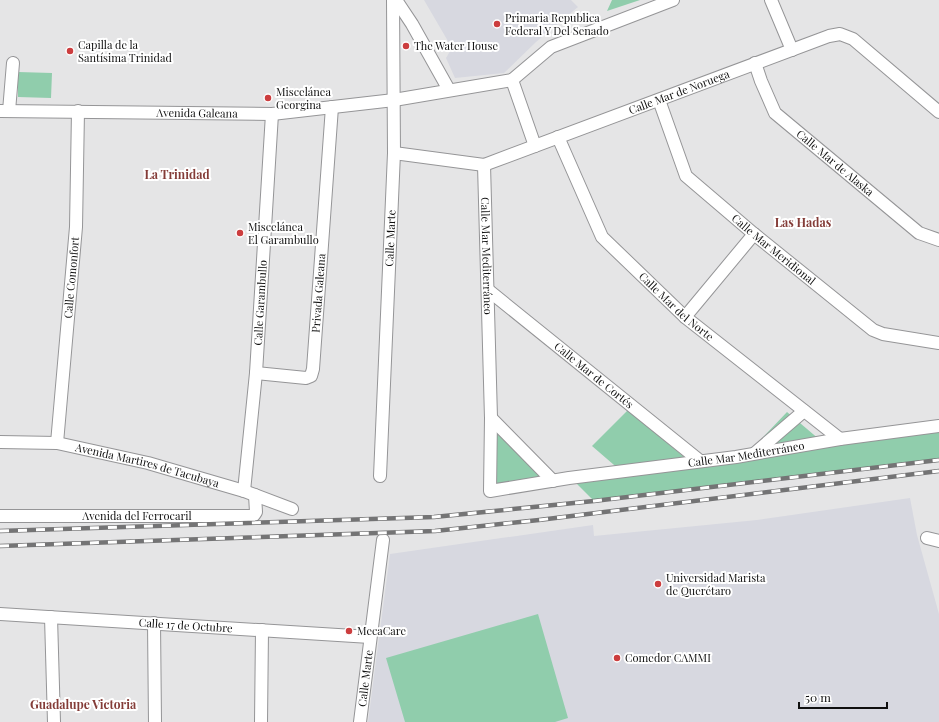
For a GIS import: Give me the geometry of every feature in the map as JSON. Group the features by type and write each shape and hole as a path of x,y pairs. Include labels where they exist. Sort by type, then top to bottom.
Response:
{"street":[{"name":"Calle Marte","path":"394,0 412,24 449,90"},
{"name":"Calle Marte","path":"380,476 394,153 394,0"},
{"path":"394,100 512,80 551,47 673,0"},
{"path":"771,0 792,50"},
{"name":"Calle Mar de Noruega","path":"394,153 484,165 755,63 829,36 840,34 853,39 939,112"},
{"path":"5,111 13,63"},
{"name":"Calle Mar de Alaska","path":"755,63 775,113 919,233 939,240"},
{"path":"512,80 535,146"},
{"name":"Avenida Galeana","path":"5,111 272,114 394,100"},
{"name":"Calle Mar Meridional","path":"659,100 686,176 754,234 873,330 883,334 939,343"},
{"name":"Privada Galeana","path":"256,373 306,378 311,376 313,369 332,107"},
{"name":"Calle Comonfort","path":"57,443 76,227 78,111"},
{"name":"Calle Garambullo","path":"249,493 272,114"},
{"name":"Calle Mar del Norte","path":"558,137 602,237 685,317 840,439"},
{"name":"Calle Mar Mediterráneo","path":"484,165 491,418 490,490 754,454 840,439 939,426"},
{"path":"685,317 754,234"},
{"name":"Calle Mar de Cortés","path":"488,290 700,461"},
{"path":"754,454 804,410"},
{"path":"491,418 553,481"},
{"name":"Avenida Martires de Tacubaya","path":"0,442 57,443 148,463 249,493 292,509"},
{"name":"Avenida del Ferrocaril","path":"0,516 251,516 256,512 249,493"},
{"name":"Calle Marte","path":"360,722 383,540"},
{"name":"Calle 17 de Octubre","path":"0,614 370,637"},
{"path":"52,617 54,722"},
{"path":"154,624 155,722"},
{"path":"260,722 262,630"}],"shaded area":[{"name":"Primaria Republica Federal Y Del Senado","path":"424,0 571,0 578,7 536,42 504,73 455,78 446,58 452,48"},
{"name":"Universidad Marista de Querétaro","path":"910,498 917,535 939,614 939,722 368,722 390,554 593,525 594,536 757,520"}],"green space":[{"path":"612,0 640,0 607,11"},
{"path":"18,72 52,73 51,98 18,97"},
{"path":"628,410 690,462 939,426 939,460 594,501 571,478 621,471 592,446"},
{"path":"787,412 820,440 749,452"},
{"path":"493,421 552,481 492,490"},
{"path":"538,614 568,718 555,722 405,722 386,658"}],"railway":[{"path":"0,531 434,517 594,501 939,460"},
{"path":"0,546 435,531 539,520 939,471"}],"place":[{"name":"Primaria Republica Federal Y Del Senado","path":"497,24"},
{"name":"The Water House","path":"406,46"},
{"name":"Capilla de la Santísima Trinidad","path":"70,51"},
{"name":"Miscelánea Georgina","path":"268,98"},
{"name":"Miscelánea El Garambullo","path":"240,233"},
{"name":"Universidad Marista de Querétaro","path":"658,584"},
{"name":"MecaCare","path":"349,631"},
{"name":"Comedor CAMMI","path":"617,658"}],"district":[{"name":"La Trinidad","path":"177,175"},
{"name":"Las Hadas","path":"803,223"},
{"name":"Guadalupe Victoria","path":"83,705"}]}
